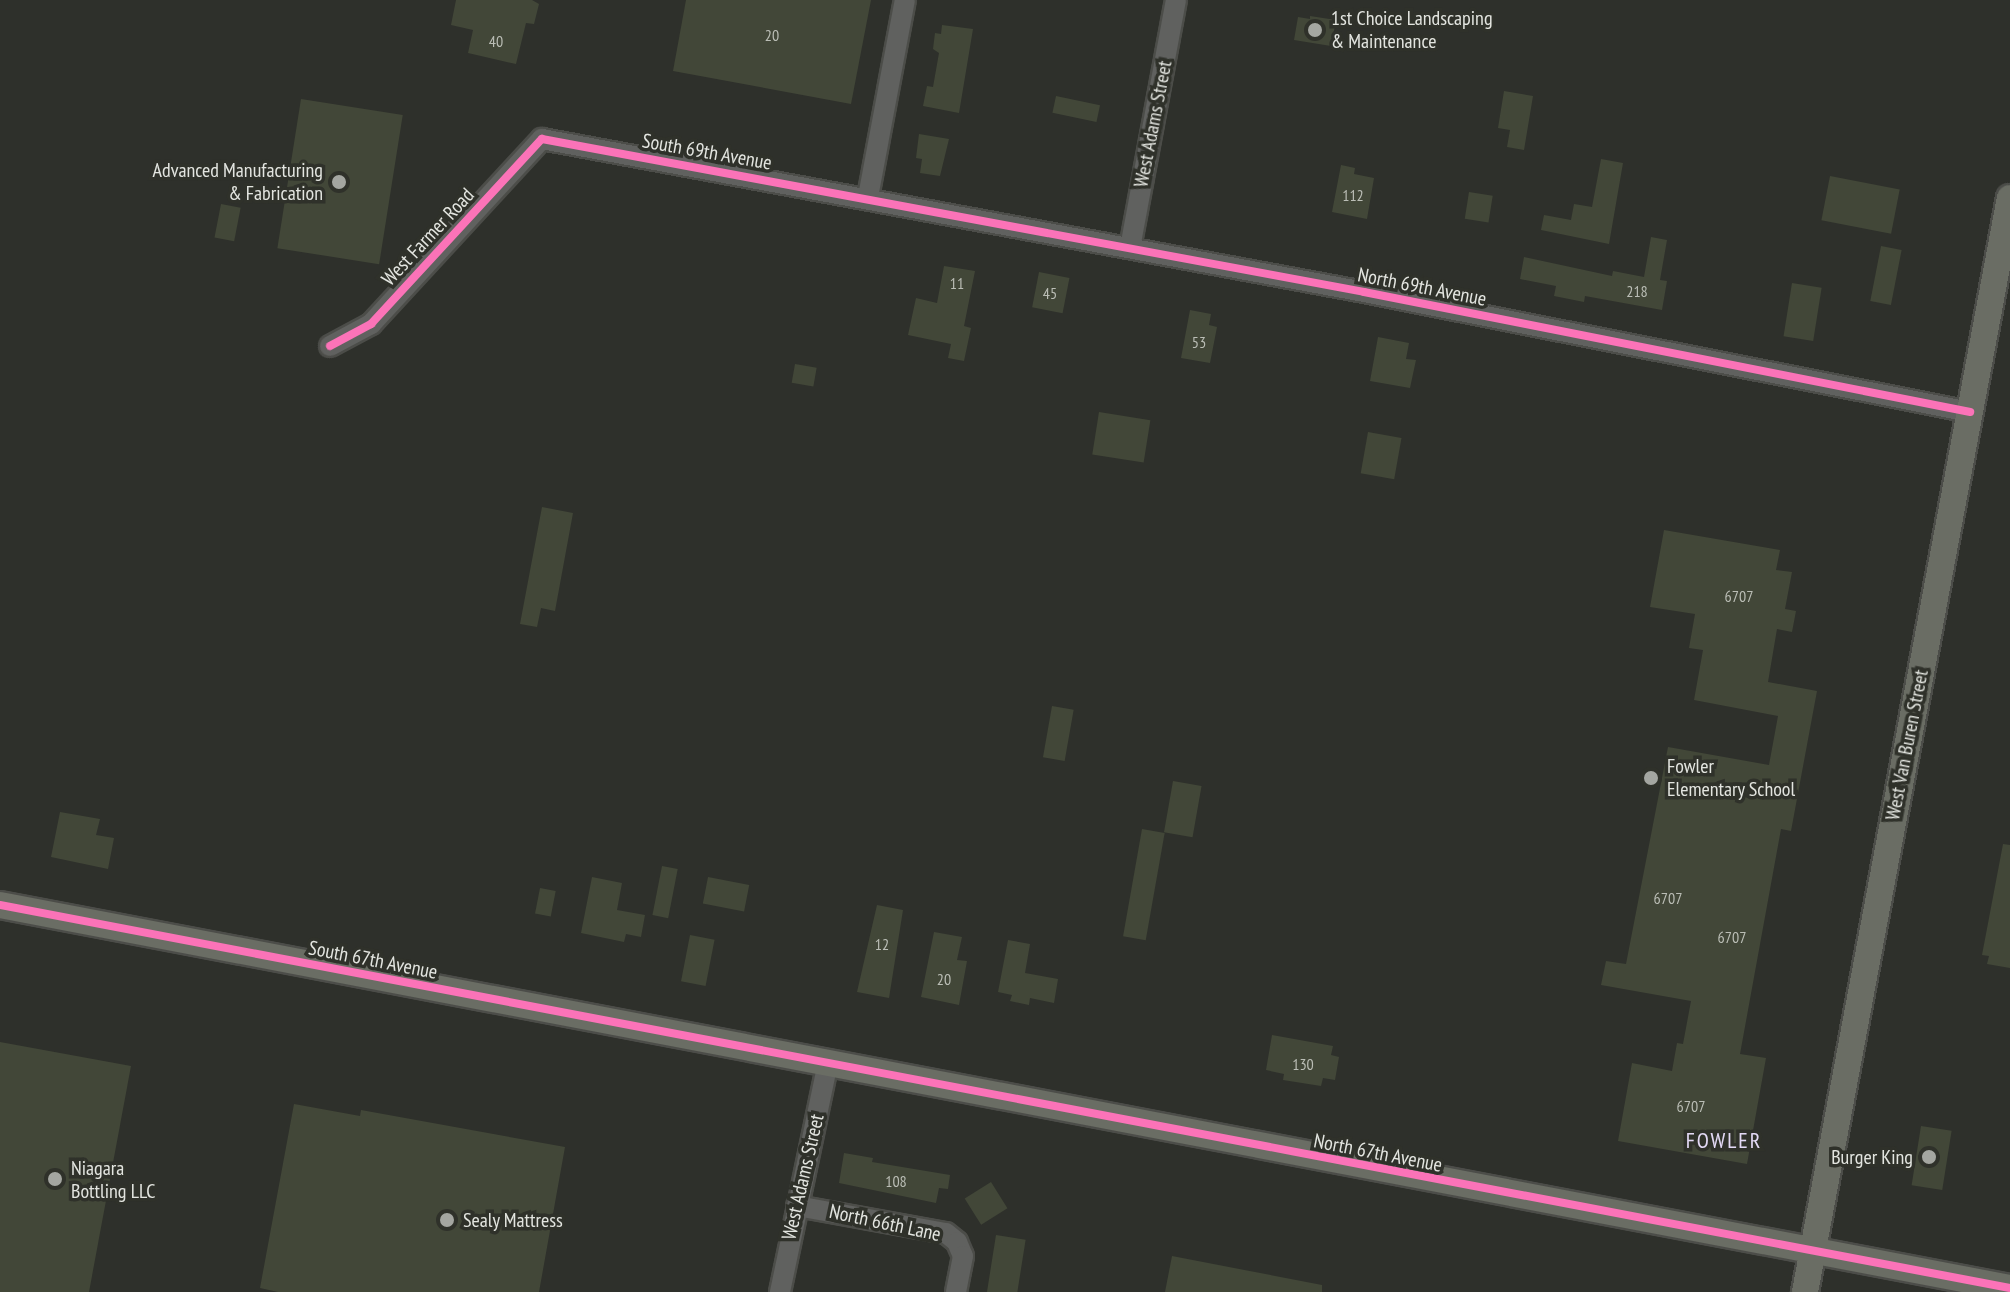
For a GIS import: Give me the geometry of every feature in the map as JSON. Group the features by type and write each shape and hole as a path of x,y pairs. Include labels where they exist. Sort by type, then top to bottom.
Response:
{"main road":[{"name":"West Van Buren Street","path":"1805,1292 2010,198"},
{"name":"South 67th Avenue","path":"0,905 741,1047"},
{"name":"North 67th Avenue","path":"741,1047 2010,1288"}],"street":[{"path":"868,197 905,0"},
{"name":"West Adams Street","path":"1130,248 1176,0"},
{"name":"South 69th Avenue","path":"542,139 868,197"},
{"name":"West Farmer Road","path":"330,346 371,324 542,139"},
{"name":"North 69th Avenue","path":"868,197 1970,412"},
{"name":"West Adams Street","path":"780,1292 828,1063"},
{"name":"North 66th Lane","path":"797,1206 946,1233 957,1242 963,1256 956,1292"}],"building":[{"path":"456,0 532,0 539,4 534,24 526,23 516,64 468,53 473,30 451,25"},
{"path":"686,0 871,0 851,104 673,71"},
{"name":"1st Choice Landscaping & Maintenance","path":"1310,16 1336,20 1331,46 1294,40 1298,17 1310,19"},
{"path":"942,25 973,29 959,113 923,106 927,86 933,87 939,53 933,49 935,33 941,34"},
{"path":"1504,91 1533,96 1524,150 1507,147 1510,130 1498,128"},
{"path":"1056,96 1100,105 1096,122 1052,113"},
{"name":"Advanced Manufacturing & Fabrication","path":"301,99 403,115 379,264 277,248"},
{"path":"919,134 949,139 940,176 920,173 922,159 916,158"},
{"path":"1601,159 1623,163 1609,244 1541,230 1544,215 1571,220 1574,204 1592,207"},
{"path":"1341,165 1355,168 1354,174 1374,178 1367,219 1332,212"},
{"path":"1830,176 1900,190 1891,234 1821,220"},
{"path":"1469,192 1493,196 1488,222 1465,219"},
{"path":"221,204 241,208 234,241 215,237"},
{"path":"1651,237 1667,240 1660,280 1667,281 1662,310 1585,296 1584,302 1554,296 1556,286 1520,279 1524,257 1612,276 1613,271 1644,277"},
{"path":"1881,246 1902,250 1891,305 1870,301"},
{"path":"944,266 975,271 964,326 971,328 964,361 948,358 951,344 908,335 916,298 937,303"},
{"path":"1039,272 1069,278 1063,313 1032,307"},
{"path":"1792,283 1822,288 1813,341 1784,336"},
{"path":"1190,310 1211,314 1209,325 1217,327 1210,363 1181,358"},
{"path":"1378,337 1409,343 1406,359 1416,360 1410,388 1370,381"},
{"path":"795,364 817,368 813,387 792,383"},
{"path":"1099,412 1150,420 1144,463 1092,454"},
{"path":"1368,432 1401,438 1394,479 1361,473"},
{"path":"542,507 573,513 555,611 541,608 537,627 520,624"},
{"path":"1664,530 1780,550 1776,570 1792,572 1785,609 1796,611 1792,632 1777,629 1768,682 1817,691 1791,831 1781,829 1740,1054 1766,1058 1747,1164 1618,1141 1632,1063 1672,1071 1677,1043 1683,1044 1691,1001 1601,985 1606,961 1626,964 1668,747 1769,765 1778,716 1694,700 1703,650 1689,648 1695,614 1650,607"},
{"path":"1052,706 1074,710 1065,761 1043,757"},
{"path":"1173,781 1202,786 1193,837 1164,832"},
{"path":"60,812 100,819 96,835 114,838 108,869 51,857"},
{"path":"1142,829 1165,833 1146,940 1123,936"},
{"path":"2003,844 2010,845 2010,968 1987,964 1989,956 1982,955"},
{"path":"662,866 678,869 668,918 652,915"},
{"path":"592,877 622,883 617,910 645,915 641,937 626,934 624,942 581,933"},
{"path":"708,877 749,885 744,912 703,904"},
{"path":"540,888 556,891 551,917 535,914"},
{"path":"877,905 903,910 889,998 857,992"},
{"path":"934,932 962,937 957,960 967,961 959,1005 921,997"},
{"path":"690,935 715,940 706,986 681,981"},
{"path":"1008,940 1030,944 1025,973 1058,979 1054,1003 1030,998 1029,1005 1010,1001 1012,995 998,992"},
{"path":"1272,1035 1333,1046 1331,1055 1339,1057 1335,1080 1323,1078 1321,1086 1283,1080 1284,1074 1266,1070"},
{"name":"Niagara Bottling LLC","path":"0,1042 131,1066 89,1292 0,1292"},
{"name":"Sealy Mattress","path":"294,1104 360,1116 361,1110 565,1147 539,1292 278,1292 260,1288"},
{"name":"Burger King","path":"1921,1126 1952,1131 1942,1190 1912,1185"},
{"path":"844,1153 873,1158 872,1162 950,1175 948,1189 939,1188 936,1203 839,1183"},
{"path":"991,1182 1007,1208 981,1225 965,1198"},
{"path":"996,1235 1026,1240 1017,1292 987,1292"},
{"path":"1172,1256 1322,1285 1322,1292 1165,1292"}],"cycle path":[{"path":"330,346 371,324 542,139 1364,292 1970,412"},
{"path":"0,905 2010,1288"}],"place":[{"name":"1st Choice Landscaping & Maintenance","path":"1315,30"},
{"name":"Advanced Manufacturing & Fabrication","path":"339,182"},
{"name":"Fowler Elementary School","path":"1651,778"},
{"name":"Burger King","path":"1929,1157"},
{"name":"Niagara Bottling LLC","path":"55,1179"},
{"name":"Sealy Mattress","path":"447,1220"}],"district":[{"name":"FOWLER","path":"1724,1141"}]}
